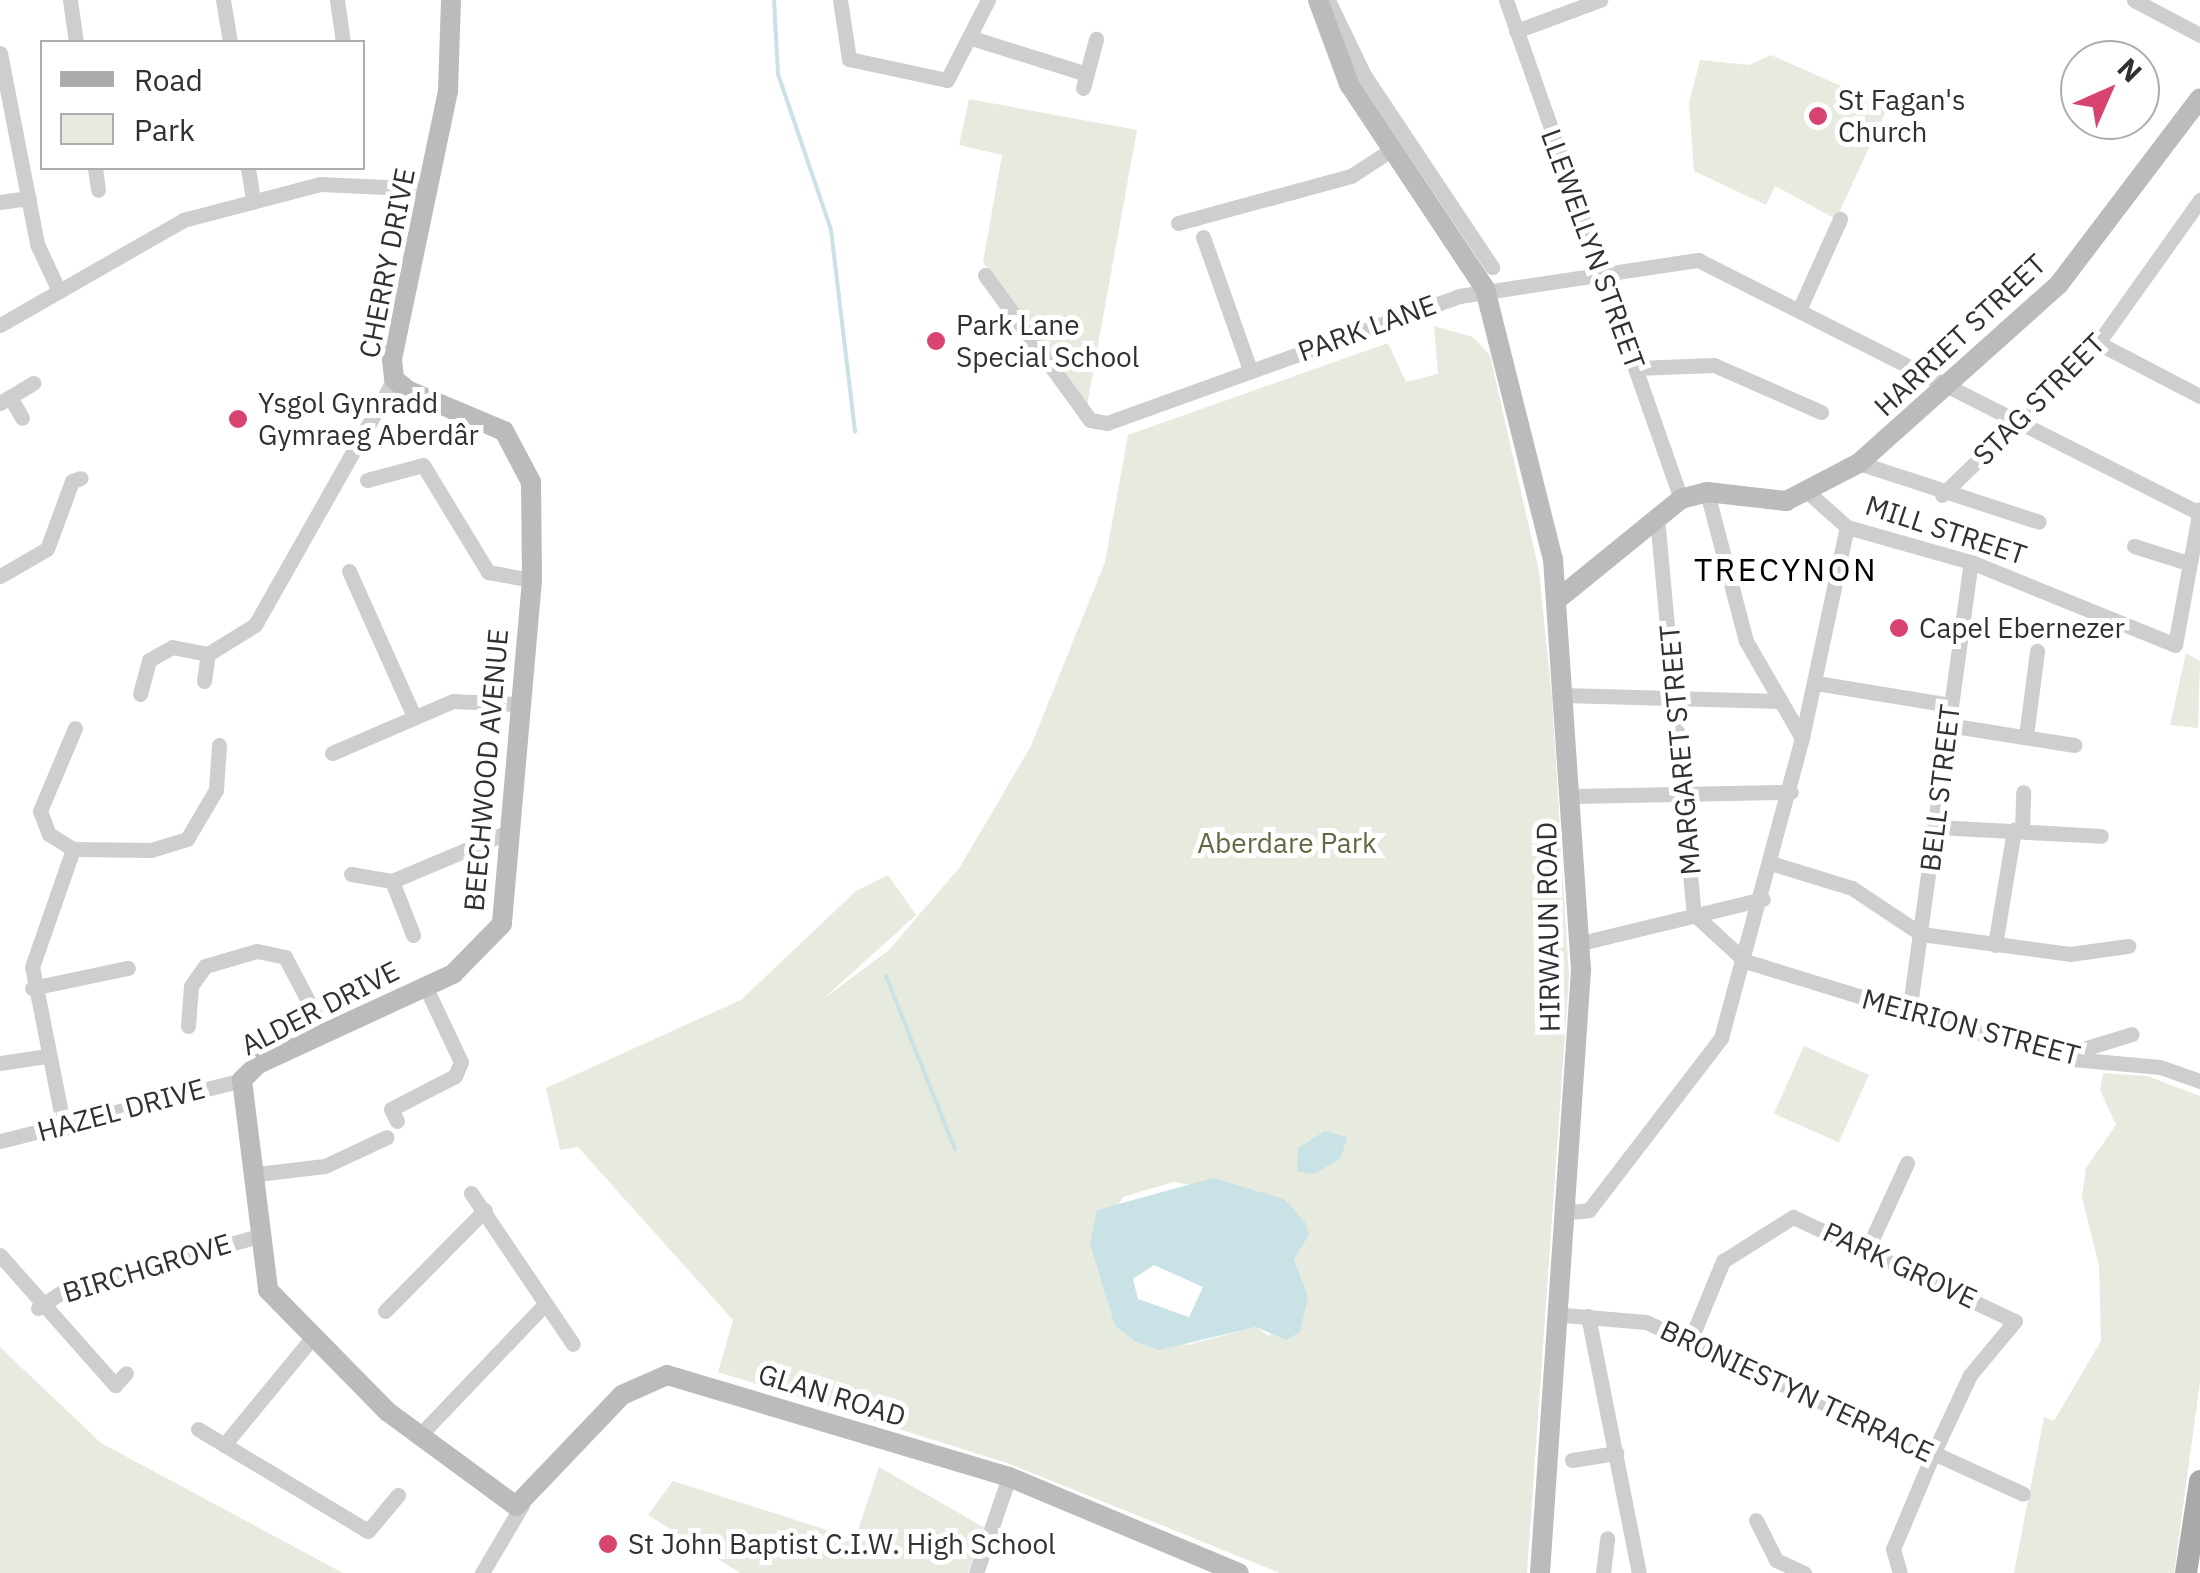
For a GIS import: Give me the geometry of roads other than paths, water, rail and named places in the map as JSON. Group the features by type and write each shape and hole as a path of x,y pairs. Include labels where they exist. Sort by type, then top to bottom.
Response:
{"main road":[{"path":"2186,1573 2200,1481"}],"street":[{"path":"70,0 76,40"},
{"path":"223,0 230,40"},
{"path":"337,0 343,40"},
{"name":"CHERRY DRIVE","path":"452,0 456,31 394,379 483,419 516,447 536,509 532,580"},
{"path":"840,0 848,59 948,80 975,39 988,0"},
{"name":"HIRWAUN ROAD","path":"1318,0 1334,56 1394,148 1463,235 1485,289 1558,598 1581,944 1564,1314 1540,1573"},
{"path":"1328,0 1364,75 1463,235 1492,267"},
{"name":"LLEWELLYN STREET","path":"1506,0 1681,499"},
{"path":"1516,31 1600,0"},
{"path":"2134,0 2200,35"},
{"path":"975,39 1085,81 1096,39"},
{"path":"1,62 29,198 58,289"},
{"name":"HARRIET STREET","path":"1810,495 1860,463 1948,390 2059,284 2200,98"},
{"path":"1178,223 1350,176 1394,148"},
{"path":"95,170 98,190"},
{"path":"248,170 253,198"},
{"path":"0,325 183,220 253,198 320,184 429,189"},
{"path":"0,202 29,198"},
{"name":"STAG STREET","path":"1942,494 2098,342 2200,200"},
{"path":"1799,310 1840,219"},
{"path":"1203,236 1250,370"},
{"name":"PARK LANE","path":"985,275 1090,420 1129,417 1250,370 1485,289 1600,270 1698,260 1948,390 2200,511"},
{"path":"2098,342 2200,396"},
{"path":"1636,368 1714,364 1820,412"},
{"path":"140,694 149,660 172,647 208,654 254,625 271,602 394,379"},
{"path":"22,418 5,400 32,383"},
{"path":"1860,463 1942,494 2039,522"},
{"path":"375,471 423,466 488,572 532,580"},
{"path":"0,576 48,548 72,480 81,478"},
{"path":"1558,598 1681,499 1707,492 1810,495"},
{"path":"1707,492 1746,640 1802,738"},
{"name":"MILL STREET","path":"1810,495 1847,527 1970,562 2175,645 2188,563"},
{"path":"2134,546 2188,563 2200,511"},
{"name":"MARGARET STREET","path":"1657,518 1688,796 1696,916"},
{"path":"1568,1212 1588,1210 1720,1038 1792,792 1847,527"},
{"name":"BELL STREET","path":"1909,1013 1970,562"},
{"path":"350,571 351,593 413,714"},
{"name":"BEECHWOOD AVENUE","path":"425,986 452,974 502,924 511,831 516,704 532,580"},
{"path":"2026,736 2037,651"},
{"path":"204,681 208,654"},
{"path":"1816,684 1950,705"},
{"path":"1564,696 1781,700"},
{"path":"332,752 413,714 453,701 516,704"},
{"path":"1948,726 2074,744"},
{"path":"74,728 40,812 49,834 73,848 151,850 187,840 216,790 218,745"},
{"path":"1573,796 1792,792"},
{"path":"1995,945 2022,792"},
{"path":"1937,826 2102,836"},
{"path":"351,874 392,881 511,831"},
{"path":"64,1128 32,988 73,848"},
{"path":"1774,864 1852,888 1921,934 2070,954 2128,946"},
{"path":"392,881 413,935"},
{"path":"1581,944 1763,900"},
{"path":"1696,916 1745,961"},
{"path":"188,1026 191,986 205,966 257,951 286,957 325,1033"},
{"name":"MEIRION STREET","path":"1745,961 1909,1013 2078,1059 2200,1081"},
{"path":"32,988 128,968"},
{"path":"397,1121 391,1109 455,1076 461,1062 425,986"},
{"name":"ALDER DRIVE","path":"242,1080 325,1033 425,986"},
{"path":"2078,1059 2080,1050 2132,1034"},
{"path":"0,1062 48,1056"},
{"path":"242,1080 257,1174 259,1236 268,1290 310,1339 418,1437 503,1501 522,1505"},
{"name":"HAZEL DRIVE","path":"0,1140 64,1128 242,1080"},
{"path":"257,1174 325,1166 387,1136"},
{"path":"1867,1250 1907,1162"},
{"path":"471,1193 543,1306 573,1344"},
{"path":"385,1311 485,1210"},
{"name":"PARK GROVE","path":"1690,1341 1724,1262 1793,1217 1867,1250 2015,1321 1970,1375 1933,1454"},
{"name":"BIRCHGROVE","path":"38,1308 68,1288 259,1236"},
{"name":"BIRCHGROVE","path":"0,1255 38,1308 115,1385 126,1373"},
{"path":"418,1437 543,1306"},
{"name":"BRONIESTYN TERRACE","path":"1564,1314 1646,1322 2023,1494"},
{"path":"1588,1316 1639,1573"},
{"path":"224,1444 310,1339"},
{"name":"GLAN ROAD","path":"482,1573 522,1505 622,1395 666,1374 1009,1478 1239,1573"},
{"path":"198,1429 368,1532 398,1495"},
{"path":"1572,1460 1616,1453"},
{"path":"1897,1572 1893,1550 1933,1454"},
{"path":"976,1573 1009,1478"},
{"path":"1756,1520 1776,1560 1804,1573"},
{"path":"1604,1573 1606,1538"}],"water":[{"path":"1325,1131 1347,1137 1341,1158 1314,1174 1297,1172 1298,1148"},
{"path":"1213,1178 1284,1199 1305,1222 1309,1235 1294,1259 1308,1297 1300,1332 1286,1340 1256,1327 1159,1350 1135,1341 1115,1326 1090,1244 1097,1210","holes":["1154,1265 1203,1287 1189,1317 1138,1299 1133,1279"]}],"waterway":[{"path":"774,0 778,74 831,230 855,432"},
{"path":"886,976 955,1149"}],"place":[{"name":"St Fagan's Church","path":"1818,116"},
{"name":"Park Lane Special School","path":"936,341"},
{"name":"Ysgol Gynradd Gymraeg Aberdâr","path":"238,419"},
{"name":"Capel Ebernezer","path":"1899,628"},
{"name":"St John Baptist C.I.W. High School","path":"608,1544"}],"district":[{"name":"TRECYNON","path":"1786,569"}],"park label":[{"name":"Aberdare Park","path":"1287,843"}]}
